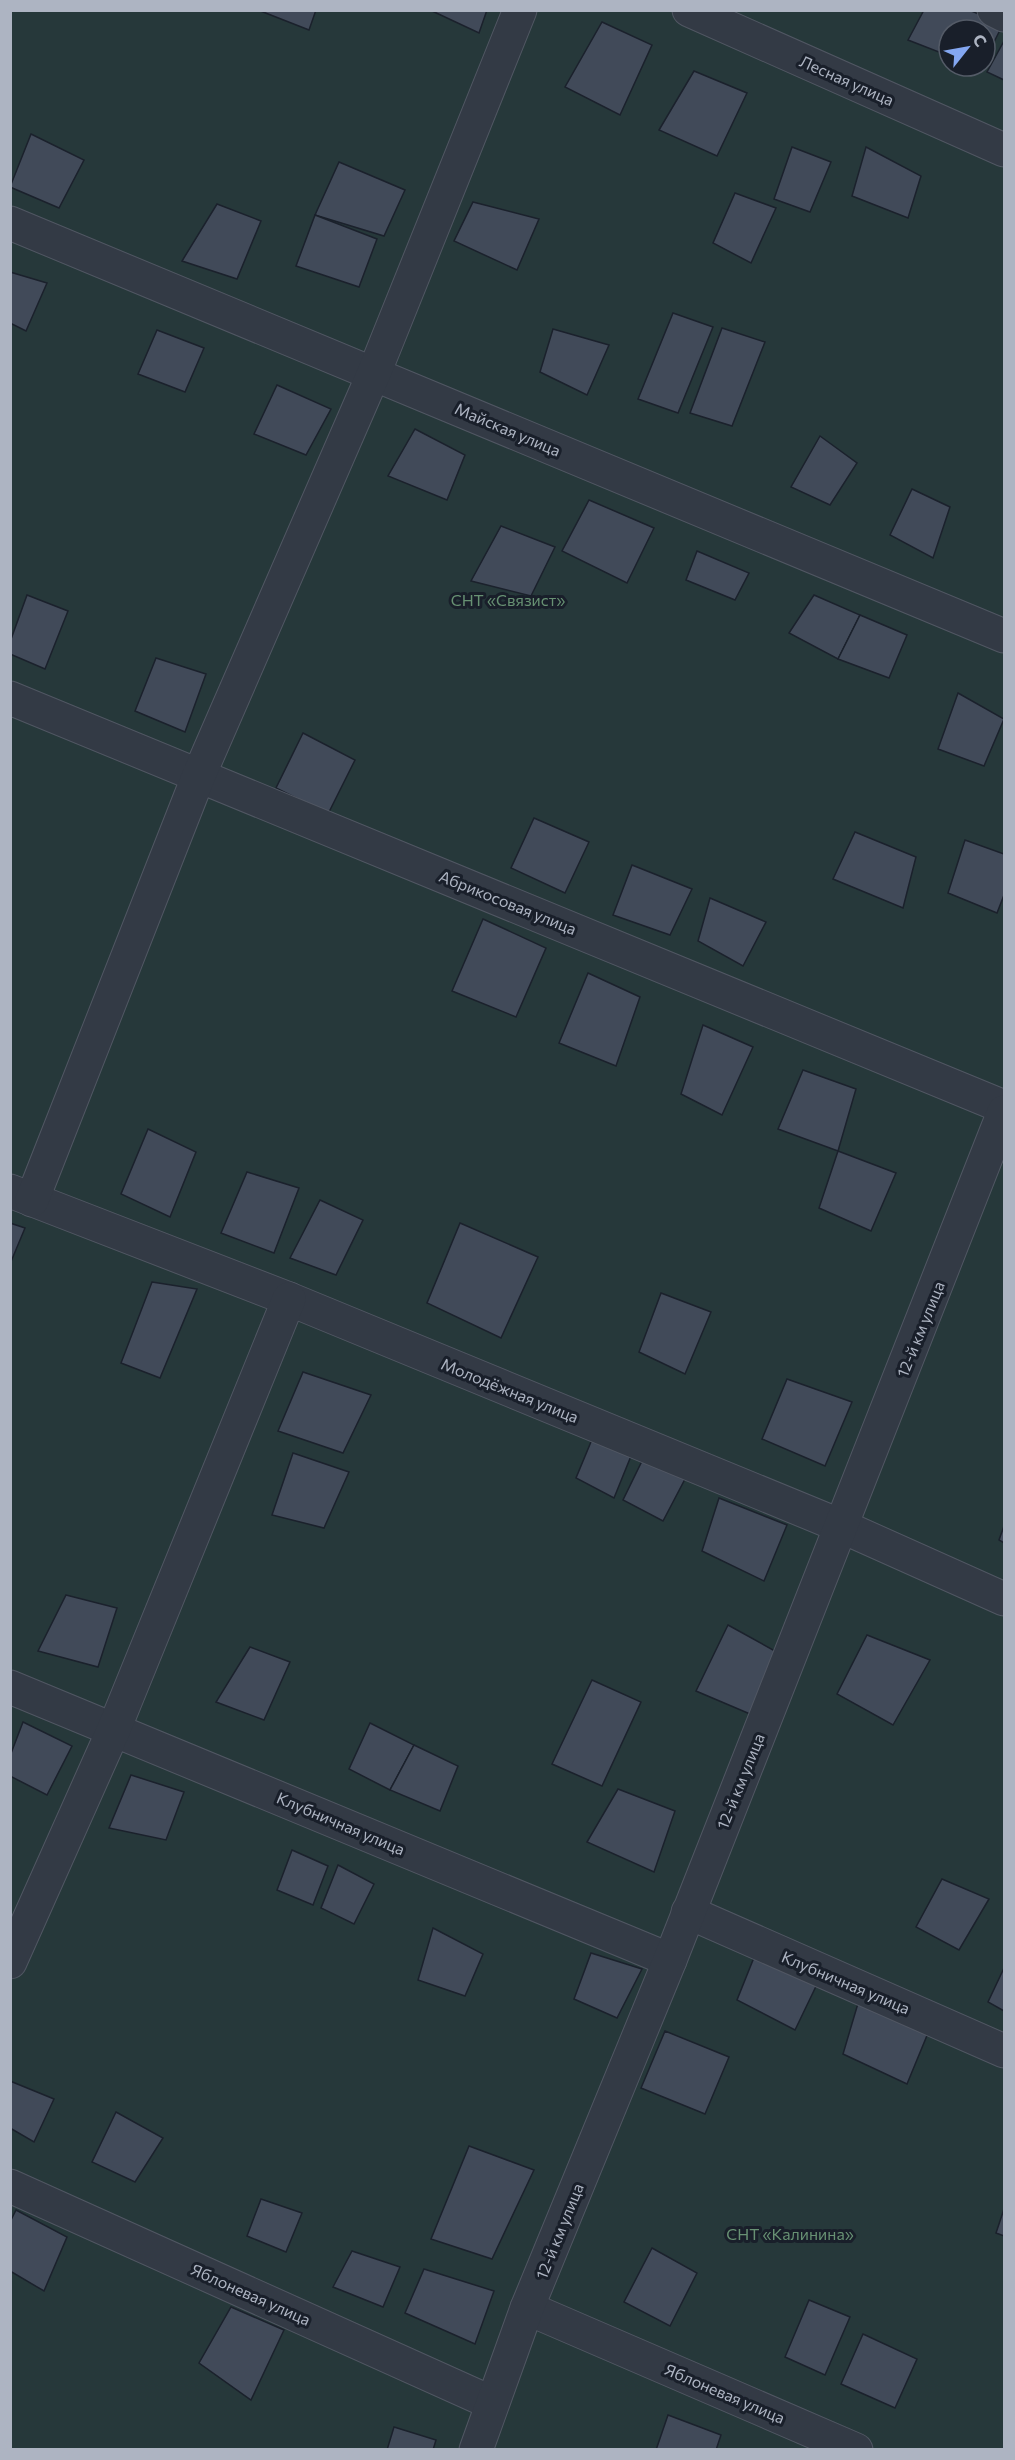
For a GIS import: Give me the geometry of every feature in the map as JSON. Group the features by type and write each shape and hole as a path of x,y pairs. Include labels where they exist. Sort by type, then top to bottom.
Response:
{"street":[{"path":"22,1196 199,775 374,374 520,10"},
{"name":"Лесная улица","path":"689,10 1005,150"},
{"path":"994,10 1005,15"},
{"name":"Майская улица","path":"10,223 1005,636"},
{"name":"Абрикосовая улица","path":"10,698 1005,1107"},
{"name":"12-й км улица","path":"476,2450 527,2308 670,1960 841,1526 993,1182 1005,1112"},
{"name":"Молодёжная улица","path":"22,1196 289,1299 841,1526 1005,1599"},
{"path":"10,1962 114,1729 289,1299"},
{"name":"Клубничная улица","path":"10,1687 670,1960"},
{"name":"Клубничная улица","path":"688,1912 1005,2051"},
{"name":"Яблоневая улица","path":"10,2186 492,2403"},
{"name":"Яблоневая улица","path":"527,2308 856,2450"}],"green space":[{"name":"СНТ «Связист»","path":"11,11 1004,11 1004,2449 11,2450"}],"building":[{"path":"258,10 316,10 309,30"},
{"path":"430,10 487,10 479,33"},
{"path":"924,10 969,10 988,18 937,18 937,51 908,40"},
{"path":"602,22 652,45 620,115 565,87"},
{"path":"997,22 1003,24 997,36"},
{"path":"1004,41 1004,80 997,77 997,54"},
{"path":"694,71 747,93 717,156 659,130"},
{"path":"31,134 84,160 59,208 10,187"},
{"path":"792,147 831,162 810,212 774,199"},
{"path":"866,147 921,176 908,218 852,196"},
{"path":"339,162 405,190 384,236 315,215"},
{"path":"735,193 776,208 751,263 713,243"},
{"path":"473,202 539,219 517,270 454,241"},
{"path":"217,204 261,221 237,279 182,261"},
{"path":"315,215 377,239 359,287 296,266"},
{"path":"10,272 47,283 26,331 10,323"},
{"path":"673,313 713,327 678,413 638,399"},
{"path":"722,328 765,342 732,426 690,413"},
{"path":"553,329 609,345 587,395 540,372"},
{"path":"157,330 204,348 185,392 138,374"},
{"path":"277,385 331,409 306,455 254,434"},
{"path":"415,429 465,455 447,500 388,476"},
{"path":"820,436 857,463 830,505 791,487"},
{"path":"912,489 950,507 933,558 890,535"},
{"path":"589,500 654,528 627,583 562,551"},
{"path":"501,526 555,547 531,596 471,581"},
{"path":"697,551 749,573 735,600 686,580"},
{"path":"27,595 68,611 45,669 10,654 10,642"},
{"path":"814,595 860,615 838,659 789,633"},
{"path":"860,615 907,635 889,678 838,659"},
{"path":"156,658 206,674 185,732 135,711"},
{"path":"958,693 1004,719 984,766 938,749"},
{"path":"303,733 355,760 328,814 276,788"},
{"path":"534,818 589,842 565,893 511,868"},
{"path":"855,832 916,857 903,908 833,879"},
{"path":"965,840 1004,854 1004,895 997,913 948,893"},
{"path":"632,865 692,889 670,935 613,915"},
{"path":"710,898 766,922 743,966 698,941"},
{"path":"483,919 546,948 516,1017 452,991"},
{"path":"588,973 640,997 616,1066 559,1043"},
{"path":"703,1025 753,1047 722,1115 681,1094"},
{"path":"803,1070 856,1089 838,1151 778,1129"},
{"path":"148,1129 196,1152 170,1217 121,1194"},
{"path":"838,1151 896,1173 871,1231 819,1208"},
{"path":"247,1172 299,1188 274,1253 221,1233"},
{"path":"320,1200 363,1220 336,1275 290,1258"},
{"path":"10,1223 25,1228 10,1264"},
{"path":"460,1223 538,1257 501,1338 427,1303"},
{"path":"152,1282 197,1289 160,1378 121,1363"},
{"path":"661,1293 711,1312 685,1374 639,1352"},
{"path":"303,1372 371,1395 343,1453 278,1431"},
{"path":"787,1379 852,1402 825,1466 762,1439"},
{"path":"593,1437 631,1456 614,1498 576,1478"},
{"path":"293,1453 349,1472 324,1528 272,1515"},
{"path":"643,1459 685,1479 663,1521 623,1500"},
{"path":"719,1498 787,1525 764,1581 702,1551"},
{"path":"1004,1526 1004,1543 999,1540"},
{"path":"66,1595 117,1608 98,1667 38,1651"},
{"path":"728,1625 775,1651 750,1714 696,1691"},
{"path":"867,1635 930,1660 893,1725 837,1694"},
{"path":"250,1647 290,1662 264,1720 216,1702"},
{"path":"592,1680 641,1702 602,1786 552,1764"},
{"path":"23,1722 72,1746 47,1795 10,1776 10,1756"},
{"path":"370,1723 414,1745 390,1790 349,1769"},
{"path":"414,1745 458,1766 440,1811 390,1790"},
{"path":"131,1775 184,1792 166,1840 109,1828"},
{"path":"618,1789 675,1811 654,1872 587,1842"},
{"path":"292,1850 328,1866 313,1905 277,1890"},
{"path":"338,1865 374,1884 354,1924 321,1908"},
{"path":"942,1879 989,1899 959,1950 916,1927"},
{"path":"433,1928 483,1954 465,1996 418,1980"},
{"path":"591,1953 642,1969 617,2018 574,1999"},
{"path":"755,1955 820,1978 795,2030 737,2000"},
{"path":"1004,1968 1004,2011 988,2002"},
{"path":"859,2000 928,2033 907,2084 843,2054"},
{"path":"665,2031 729,2057 705,2114 641,2088"},
{"path":"10,2081 54,2099 34,2142 10,2128"},
{"path":"116,2112 163,2138 135,2182 92,2162"},
{"path":"469,2146 534,2170 492,2259 431,2239"},
{"path":"261,2199 302,2213 286,2252 247,2236"},
{"path":"1004,2209 1004,2236 996,2233"},
{"path":"16,2210 67,2237 44,2291 10,2271 10,2222"},
{"path":"652,2248 697,2273 670,2326 624,2302"},
{"path":"352,2251 400,2267 383,2307 333,2287"},
{"path":"424,2269 494,2291 475,2344 405,2313"},
{"path":"809,2300 850,2317 825,2375 785,2357"},
{"path":"231,2307 284,2330 251,2400 199,2363"},
{"path":"863,2334 917,2359 895,2408 841,2384"},
{"path":"668,2415 721,2435 716,2450 656,2450"},
{"path":"394,2427 436,2440 433,2450 387,2450"}],"park label":[{"name":"СНТ «Калинина»","path":"790,2233"}]}
